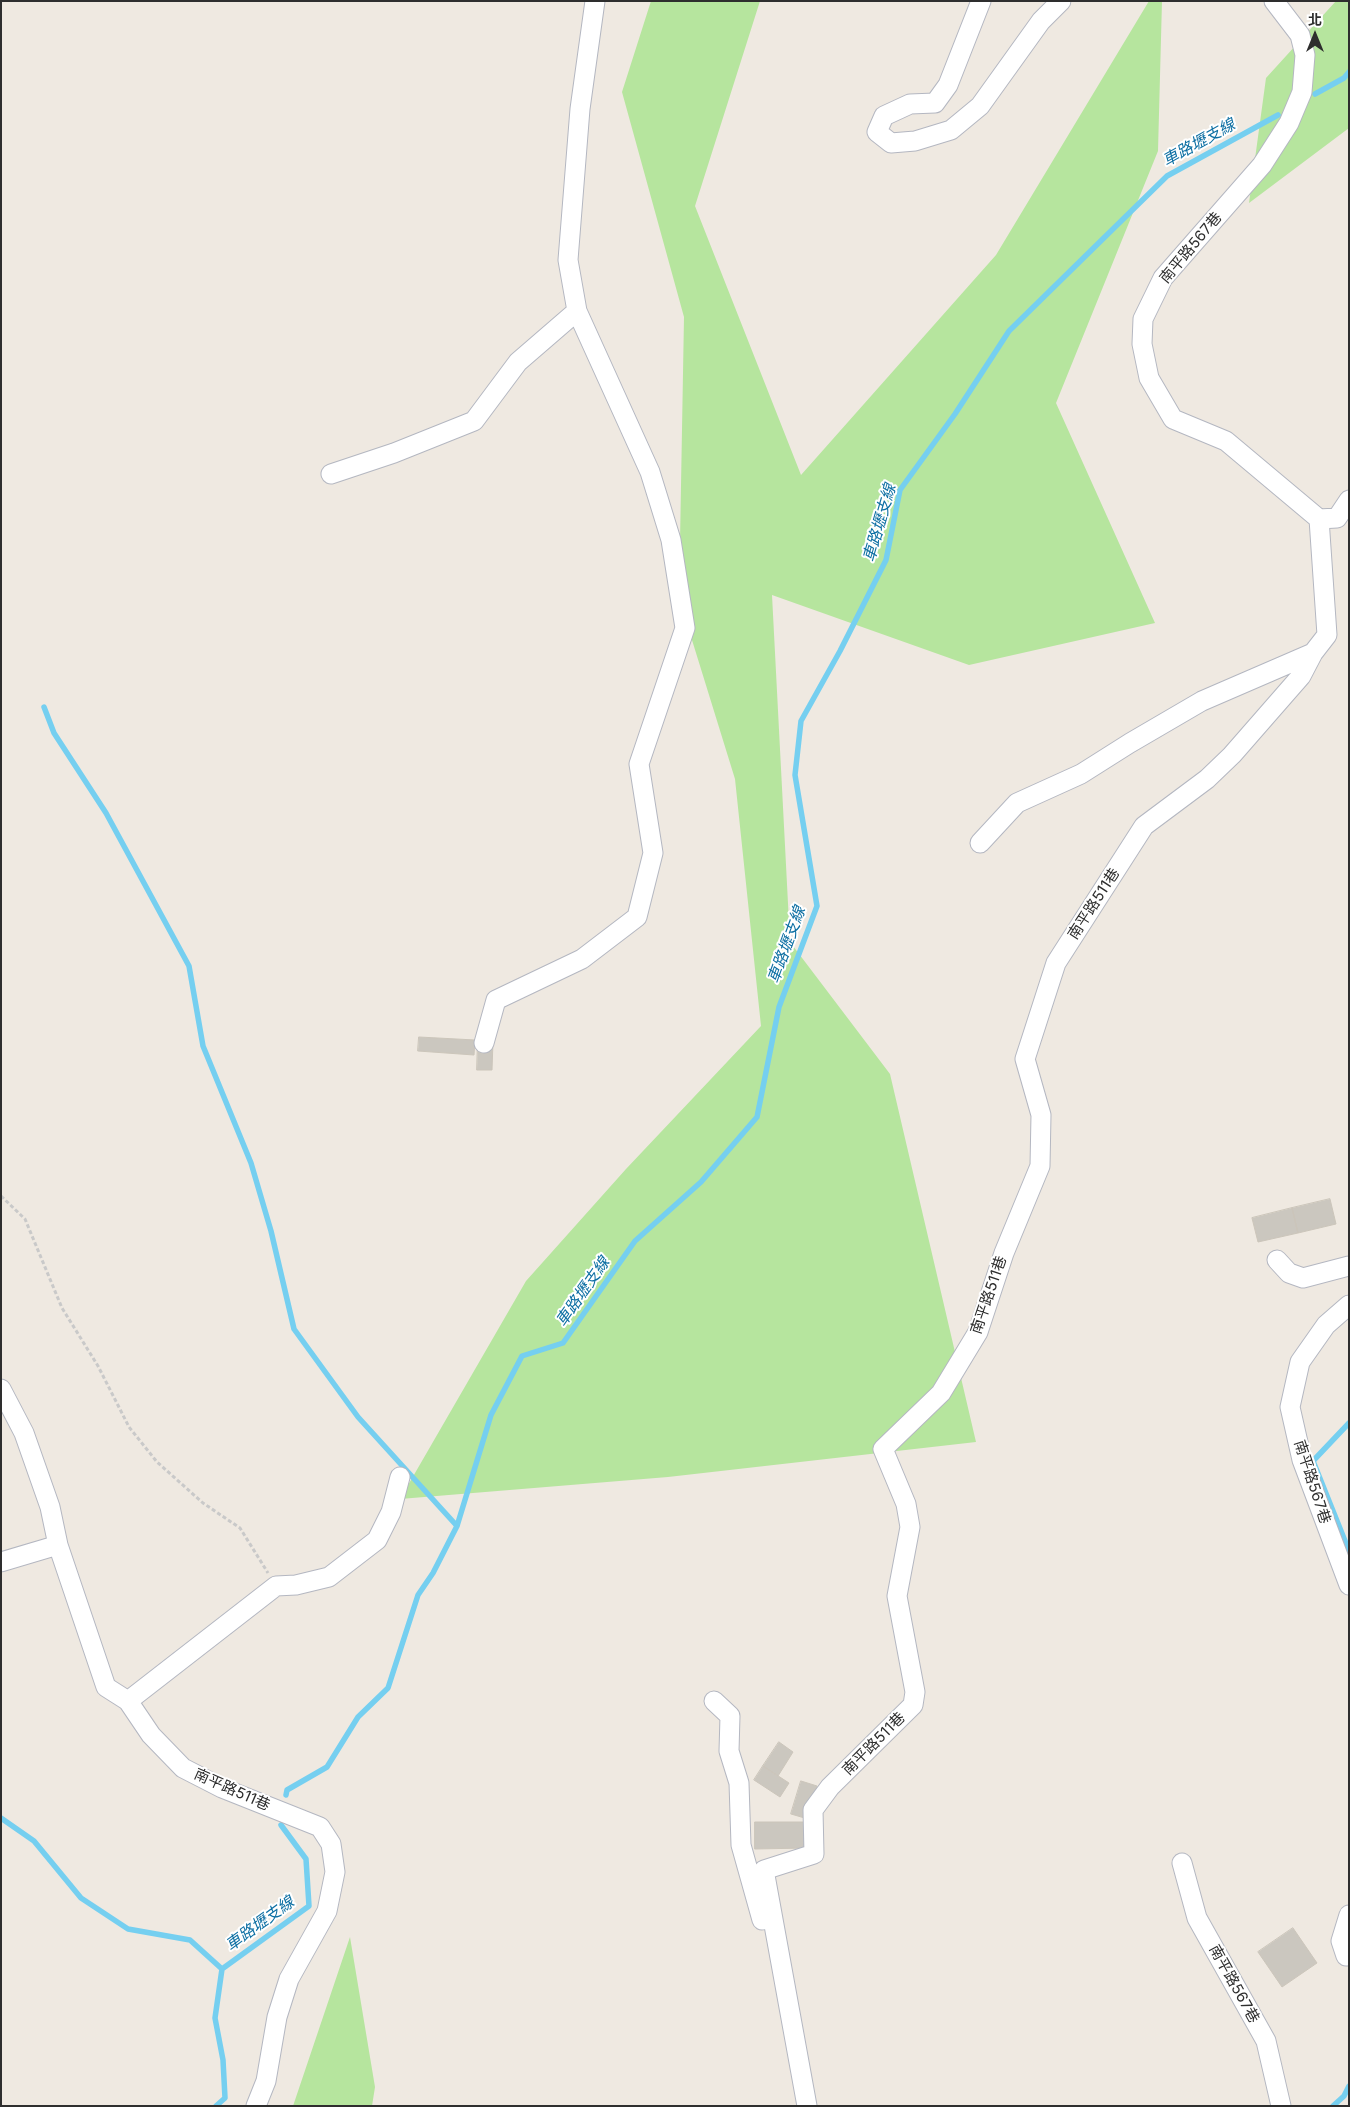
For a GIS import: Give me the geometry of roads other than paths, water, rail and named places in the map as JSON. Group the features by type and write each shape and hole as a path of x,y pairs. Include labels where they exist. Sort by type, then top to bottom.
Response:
{"lane":[{"path":"484,1043 496,1000 582,958 637,917 653,854 639,764 686,628 671,540 650,472 577,311 568,260 580,109 595,1"},
{"path":"981,1 948,85 934,103 910,104 884,116 877,132 892,143 915,141 951,130 980,106 1041,22 1061,1"},
{"name":"南平路567巷","path":"1274,1 1300,35 1305,55 1302,92 1288,123 1262,165 1163,278 1143,319 1142,344 1149,378 1173,420 1226,441 1319,519"},
{"path":"331,474 394,453 474,421 518,362 577,311"},
{"path":"980,843 1017,803 1082,774 1130,743 1202,701 1313,653 1327,635 1319,519 1337,518 1349,500"},
{"name":"南平路511巷","path":"807,2106 764,1870 814,1854 813,1810 830,1787 913,1705 916,1692 897,1596 910,1527 906,1504 883,1449 941,1393 978,1332 1004,1253 1040,1166 1041,1115 1025,1059 1056,963 1144,826 1207,779 1232,754 1301,676 1313,653"},
{"path":"1277,1260 1288,1273 1303,1278 1349,1266"},
{"name":"南平路567巷","path":"1349,1304 1326,1325 1300,1362 1290,1407 1302,1460 1349,1586"},
{"name":"南平路511巷","path":"1,1390 24,1433 50,1507 58,1545 106,1687 128,1701 151,1735 183,1768 222,1788 320,1827 331,1844 335,1872 327,1911 289,1979 277,2017 266,2081 256,2106"},
{"path":"128,1701 276,1586 296,1585 329,1576 377,1540 391,1512 400,1477"},
{"path":"1,1562 58,1545"},
{"path":"714,1701 730,1716 729,1751 739,1783 741,1845 764,1926 780,1957"},
{"name":"南平路567巷","path":"1182,1863 1197,1918 1266,2041 1281,2106"},
{"path":"1346,1956 1341,1941 1349,1915"}],"waterway":[{"name":"車路壢支線","path":"1315,94 1344,78 1349,72"},
{"name":"車路壢支線","path":"286,1795 287,1790 327,1767 358,1717 388,1688 418,1595 433,1573 457,1526 491,1415 522,1356 563,1343 635,1241 701,1182 757,1117 779,1007 817,906 795,775 801,721 840,651 886,560 900,490 955,414 1009,331 1167,176 1278,115"},
{"path":"44,707 54,733 106,813 189,966 203,1046 251,1163 271,1231 294,1329 358,1417 457,1526"},
{"path":"1349,1423 1313,1461 1349,1551"},
{"path":"1,1818 34,1841 81,1898 128,1929 190,1940 222,1969"},
{"name":"車路壢支線","path":"216,2106 225,2098 223,2060 215,2018 222,1969 309,1906 306,1859 281,1825"},
{"path":"1333,2106 1344,2096 1349,2086"}]}
